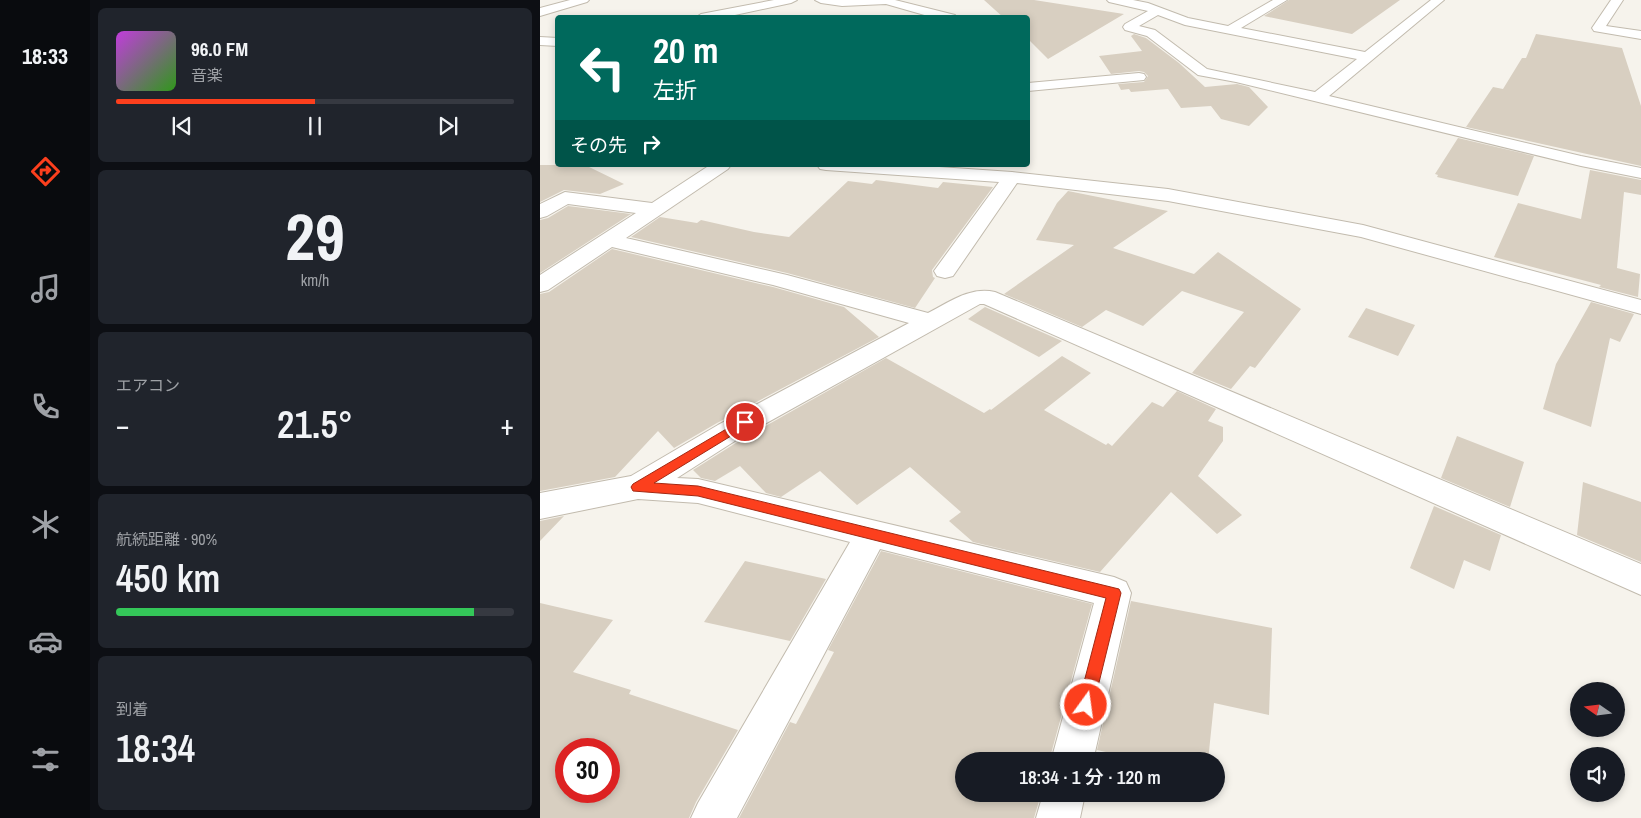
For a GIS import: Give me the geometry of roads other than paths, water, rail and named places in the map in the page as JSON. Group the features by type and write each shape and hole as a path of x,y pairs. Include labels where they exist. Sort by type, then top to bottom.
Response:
{"street":[{"path":"540,12 583,0"},
{"path":"716,15 791,0"},
{"path":"821,0 842,3 886,1 940,15"},
{"path":"1114,0 1148,6 1185,21 1368,57"},
{"path":"1231,29 1281,0"},
{"path":"1317,98 1438,0"},
{"path":"1617,0 1598,28 1641,35"},
{"path":"1157,11 1129,28 1151,33 1203,72 1236,78 1581,161 1641,173"},
{"path":"540,41 555,42"},
{"path":"1030,87 1139,77"},
{"path":"540,285 719,167"},
{"path":"870,167 1012,177 1168,195 1363,231 1641,307"},
{"path":"945,271 1012,177"},
{"path":"540,212 565,198 655,209"},
{"path":"609,240 779,280 855,302 932,321"},
{"path":"638,487 728,432 975,298 987,297 1641,580"},
{"path":"540,506 638,487 698,491 1114,593 1074,752"},
{"path":"713,818 872,534"},
{"path":"1058,818 1062,802"}]}
